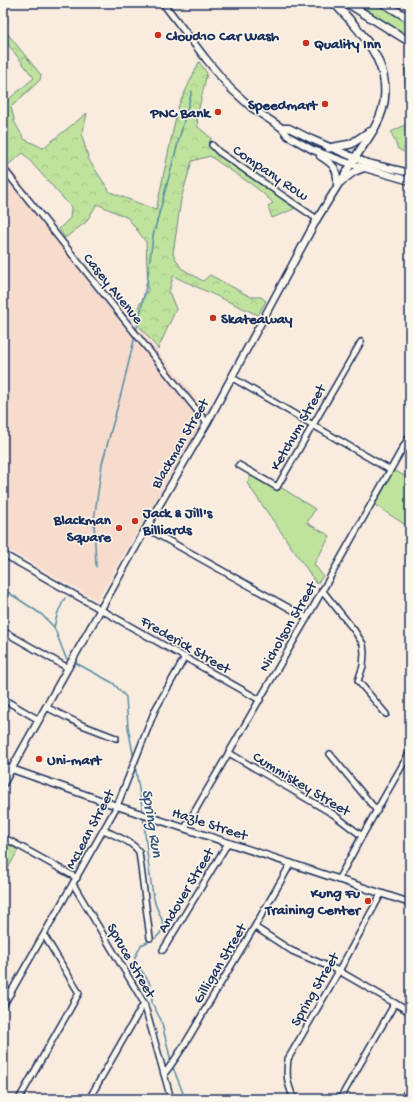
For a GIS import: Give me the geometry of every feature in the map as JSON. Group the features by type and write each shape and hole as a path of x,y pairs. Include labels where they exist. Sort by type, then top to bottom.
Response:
{"highway":[{"path":"334,3 358,29 374,51 381,66 384,78 385,96 376,126 352,161"},
{"path":"347,3 410,42"},
{"path":"383,3 410,18"},
{"path":"329,148 351,144 376,126"}],"main road":[{"path":"163,3 206,60 230,88 252,108 282,128 288,136 313,150 332,164 337,173 337,185"},
{"path":"282,128 289,128 364,168 410,181"},
{"path":"313,150 352,161 410,173"},
{"name":"Blackman Street","path":"3,784 100,609 207,423 317,219 352,161"},
{"path":"337,185 354,172 364,168"},
{"name":"Hazle Street","path":"3,766 117,806 410,903"}],"street":[{"name":"Company Row","path":"212,145 219,152 317,219"},
{"name":"Casey Avenue","path":"3,168 207,423"},
{"name":"Ketchum Street","path":"239,465 277,487 361,342"},
{"path":"231,377 390,470"},
{"name":"Nicholson Street","path":"185,828 307,618 410,435"},
{"path":"146,528 307,618"},
{"name":"Frederick Street","path":"3,554 260,700"},
{"path":"322,590 354,630 363,644 363,666 358,681 386,714"},
{"path":"3,631 71,663"},
{"name":"McLean Street","path":"3,1006 117,806 139,754 155,710 185,657"},
{"path":"3,699 39,720"},
{"path":"46,708 82,725 116,738"},
{"path":"338,880 410,752"},
{"name":"Cummiskey Street","path":"229,753 333,814 362,836"},
{"path":"330,754 377,811"},
{"path":"104,830 130,844 139,852 150,938"},
{"path":"3,837 77,878"},
{"name":"Andover Street","path":"163,950 228,843"},
{"name":"Gilligan Street","path":"164,1074 172,1065 292,863"},
{"name":"Spruce Street","path":"73,884 144,1003 171,1098"},
{"name":"Spring Street","path":"294,1099 286,1073 288,1059 339,971 381,894"},
{"path":"255,927 292,951 339,971 410,1012"},
{"path":"19,1099 79,994 44,935"},
{"path":"3,988 10,993"},
{"path":"89,1099 144,1003"},
{"path":"340,1099 395,1003"},
{"path":"403,1099 410,1086"}],"shaded area":[{"path":"3,158 53,227 208,411 97,600 3,547"}],"green space":[{"path":"352,3 376,3 410,24 410,39"},
{"path":"3,28 41,75 40,80 11,107 15,123 24,139 43,148 87,113 82,136 89,160 110,192 156,210 178,107 199,62 207,73 197,117 198,127 211,138 209,147 246,175 296,208 272,218 268,206 273,203 251,184 210,156 192,161 181,199 173,254 181,268 203,281 210,275 251,297 261,297 266,301 258,315 173,276 169,292 176,309 158,349 132,317 148,290 146,242 128,218 97,204 86,222 65,238 59,229 70,218 71,207 23,153 8,165 3,157 3,104 34,78 3,38"},
{"path":"404,65 410,67 410,106 406,94"},
{"path":"410,116 410,155 398,149 391,132 407,124"},
{"path":"394,470 410,479 410,528 375,505"},
{"path":"251,476 278,490 282,488 315,509 307,523 330,536 314,564 323,576 317,584 247,483"},
{"path":"3,841 18,850 4,876 3,875"}],"waterway":[{"path":"136,332 147,282 153,236 192,91"},
{"path":"96,567 94,520 102,464 135,336"},
{"name":"Spring Run","path":"3,589 41,614 54,627 66,658 71,660"},
{"path":"54,627 58,612 65,598"},
{"name":"Spring Run","path":"74,662 113,683 126,697 128,727 134,759"},
{"name":"Spring Run","path":"135,765 143,813"},
{"name":"Spring Run","path":"143,816 149,871 156,906 162,919 163,926 159,935 141,945 135,957 135,961 149,982 152,992 152,1003 161,1020 171,1061"},
{"name":"Spring Run","path":"172,1065 184,1099"}],"place":[{"name":"Cloud10 Car Wash","path":"158,35"},
{"name":"Quality Inn","path":"306,43"},
{"name":"Speedmart","path":"325,104"},
{"name":"PNC Bank","path":"218,112"},
{"name":"Skateaway","path":"213,318"},
{"name":"Jack & Jill's Billiards","path":"135,521"},
{"name":"Blackman Square","path":"119,528"},
{"name":"Uni-mart","path":"39,759"},
{"name":"Kung Fu Training Center","path":"368,901"}]}
